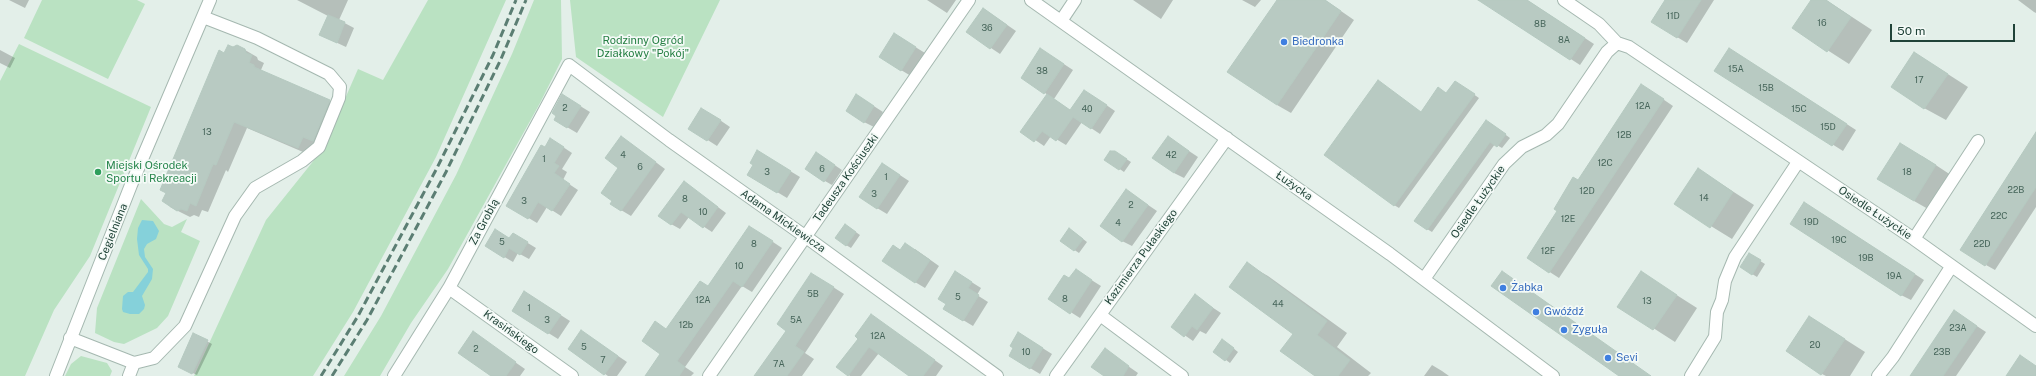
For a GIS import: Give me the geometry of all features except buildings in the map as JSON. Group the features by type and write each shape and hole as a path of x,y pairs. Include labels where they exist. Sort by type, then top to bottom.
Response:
{"street":[{"name":"Tadeusza Kościuszki","path":"708,376 969,0"},
{"name":"Łużycka","path":"1032,0 1424,279 1553,376"},
{"path":"1061,21 1075,0"},
{"name":"Osiedle Łużyckie","path":"1564,0 1599,24 1617,43 1629,47 1914,239 1951,267 2036,326"},
{"name":"Cegielniana","path":"56,376 132,185 203,17 206,2"},
{"path":"70,338 134,363 154,358 185,326 235,216 255,188 302,161 319,147 339,98 340,87 329,74 257,38 203,17"},
{"name":"Osiedle Łużyckie","path":"1424,279 1504,164 1522,147 1546,135 1558,124 1607,52 1617,43"},
{"name":"Adama Mickiewicza","path":"569,65 669,140 806,236 996,376"},
{"name":"Za Groblą","path":"394,376 449,288 569,65"},
{"name":"Kazimierza Pułaskiego","path":"1056,376 1227,138"},
{"path":"1914,239 1978,141"},
{"path":"1691,376 1715,337 1717,312 1722,300 1725,281 1735,257 1798,162"},
{"path":"1878,376 1893,357 1951,267"},
{"name":"Krasińskiego","path":"449,288 572,376"},
{"path":"1100,314 1182,376"},
{"path":"129,376 134,363"}],"green space":[{"path":"42,0 137,0 145,4 108,79 24,38"},
{"path":"428,0 506,0 436,157 353,312 313,376 194,376 266,220 323,149 358,69 383,80"},
{"path":"534,0 561,0 562,59 540,103 448,269 411,323 380,376 344,376 381,316 456,175 512,54"},
{"name":"Rodzinny Ogród Działkowy \"Pokój\"","path":"570,0 720,0 663,117 576,57"},
{"path":"19,44 151,107 90,256 54,310 25,376 0,376 0,81"},
{"path":"141,199 164,224 172,227 187,219 181,232 200,241 168,316 157,328 124,344 114,342 95,333 97,308"},
{"path":"81,356 107,363 112,371 110,376 65,376 71,364"}],"water":[{"path":"142,220 153,221 159,231 156,239 147,244 144,249 145,257 153,269 152,279 142,296 145,305 144,309 139,314 130,314 123,312 123,296 128,292 133,292 148,272 148,269 139,255 137,239 138,228"}],"railway":[{"path":"321,376 358,316 437,168 493,55 516,0"},
{"path":"332,376 367,320 446,172 501,59 526,0"}],"place":[{"name":"Biedronka","path":"1284,42"},
{"name":"Miejski Ośrodek Sportu i Rekreacji","path":"98,172"},
{"name":"Żabka","path":"1503,288"},
{"name":"Gwóźdź","path":"1536,312"},
{"name":"Zyguła","path":"1564,330"},
{"name":"Sevi","path":"1608,358"}]}
